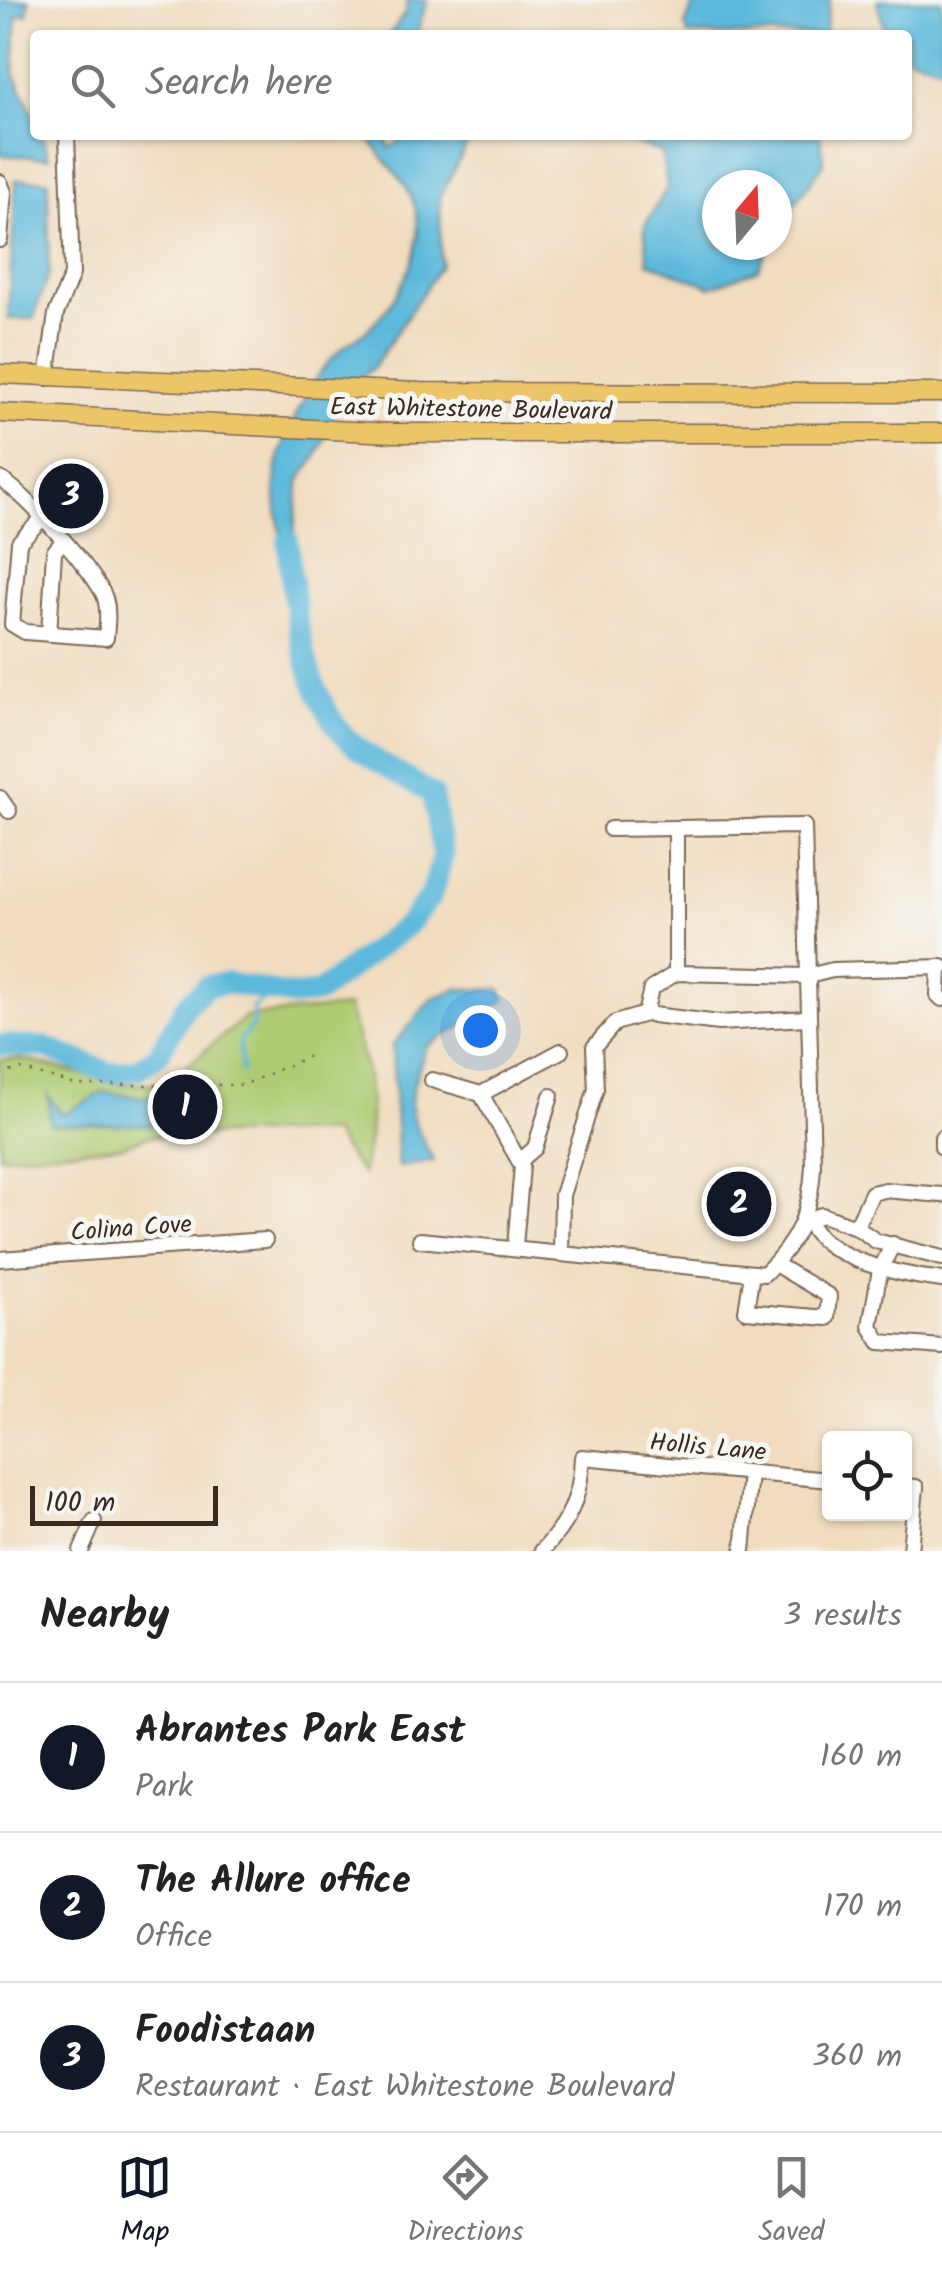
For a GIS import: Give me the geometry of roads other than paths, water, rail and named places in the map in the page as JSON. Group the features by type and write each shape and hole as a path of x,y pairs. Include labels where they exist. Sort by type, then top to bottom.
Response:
{"main road":[{"name":"East Whitestone Boulevard","path":"0,374 420,392 942,393"},
{"name":"East Whitestone Boulevard","path":"0,413 392,434 942,434"}],"street":[{"path":"48,378 56,314 72,274 67,140"},
{"path":"0,182 4,192 0,240"},
{"path":"0,479 43,518 104,596 106,638 26,632 12,624 19,542 43,518"},
{"path":"49,634 54,552 62,542"},
{"path":"420,1240 515,1246 764,1274 807,1220 813,1165 804,826 610,829"},
{"path":"676,830 676,973"},
{"path":"645,1014 651,989 676,973 808,976 832,970 940,967 942,1000"},
{"path":"561,1254 562,1195 596,1088 594,1048 615,1022 645,1014 718,1024 807,1018"},
{"path":"481,1094 561,1050"},
{"path":"432,1080 481,1094 520,1161 515,1246"},
{"path":"520,1161 534,1150 552,1096"},
{"path":"942,1137 942,1147"},
{"path":"856,1227 872,1193 885,1190 942,1195"},
{"path":"807,1220 822,1215 856,1227 876,1241 942,1258"},
{"path":"807,1220 814,1235 880,1270 942,1280"},
{"name":"Colina Cove","path":"0,1259 265,1240"},
{"path":"893,1244 880,1270 870,1326 880,1342 942,1347"},
{"path":"752,1273 746,1311 827,1318 829,1296 775,1264"},
{"name":"Hollis Lane","path":"542,1551 573,1510 582,1485 582,1458 822,1479"},
{"path":"742,1551 750,1473"},
{"path":"81,1551 94,1520"},
{"path":"910,1521 910,1551"}],"water":[{"path":"0,0 29,0 27,15 17,15 14,72 30,108 30,140 44,140 49,158 0,155"},
{"path":"407,0 427,0 418,30 393,30 406,12"},
{"path":"696,0 830,0 826,30 686,30"},
{"path":"877,0 942,0 942,67 912,58 912,30 885,30"},
{"path":"371,140 387,140 389,148 401,140 469,140 440,197 441,265 373,368 348,386 315,459 300,479 290,567 276,501 278,462 286,437 327,364 377,320 398,293 416,244 418,228 412,199"},
{"path":"626,140 821,140 824,164 792,208 792,170 702,170 702,260 762,260 758,269 711,287 648,262 644,227 667,188 662,153"},
{"path":"16,180 48,180 49,273 33,319 8,319"},
{"path":"458,989 501,989 505,1000 426,1047 414,1082 411,1106 434,1161 398,1167 392,1046 433,998"},
{"path":"103,1092 154,1099 161,1121 150,1125 50,1124 48,1095 60,1113 66,1113"}],"waterway":[{"path":"0,1045 44,1047 110,1073 138,1069 158,1055 186,1005 207,986 227,983 294,996 318,993 407,925 431,896 443,856 432,794 360,749 328,713 302,642 288,541"},
{"path":"242,1072 239,1042 253,1025 253,1007 274,992"}],"place":[{"name":"Foodistaan","path":"71,496"},
{"name":"Abrantes Park East","path":"185,1107"},
{"name":"The Allure office","path":"739,1204"}]}
